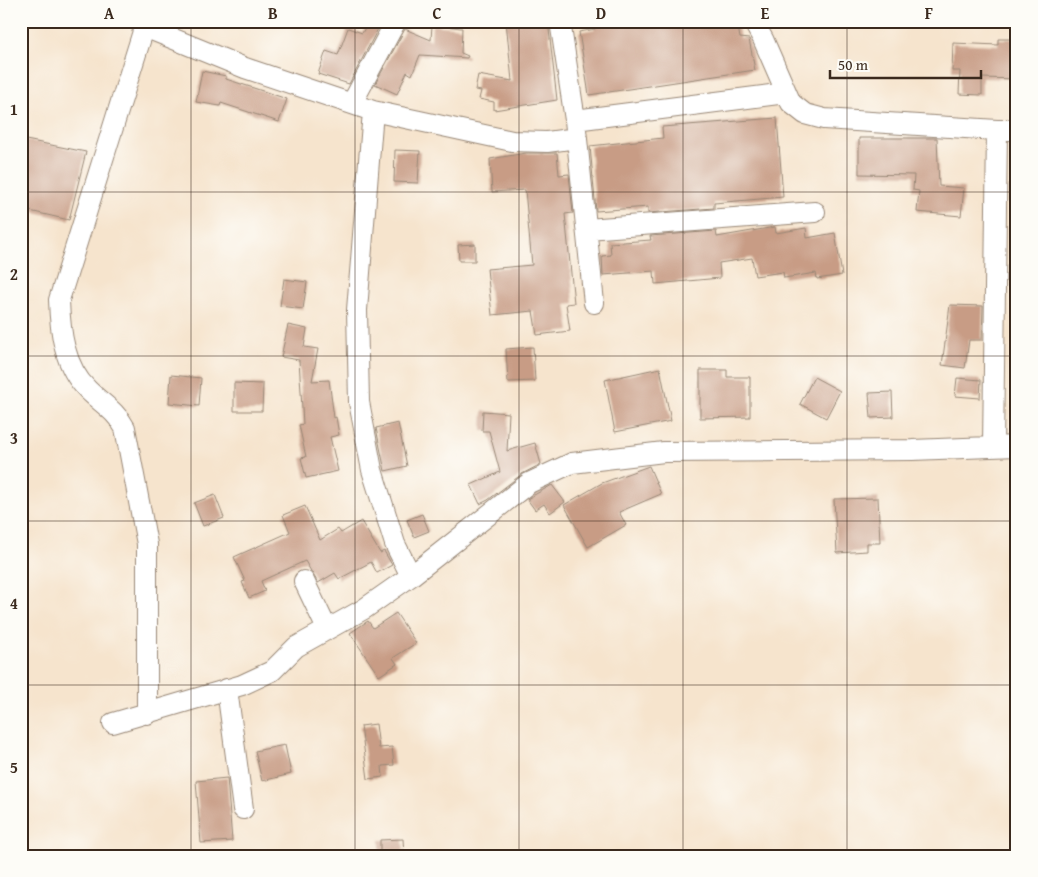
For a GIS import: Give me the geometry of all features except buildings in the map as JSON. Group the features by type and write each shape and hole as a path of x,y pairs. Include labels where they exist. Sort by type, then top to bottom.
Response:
{"street":[{"path":"352,102 396,21"},
{"path":"560,21 576,129 594,303"},
{"path":"753,21 763,38 791,103 805,114 824,119 1017,130"},
{"path":"147,714 147,544 125,428 120,419 87,389 74,374 60,324 59,300 144,23 156,32 245,68 352,102 373,111 512,141 547,142 576,129 786,93"},
{"path":"373,111 357,310 359,402 372,470 395,544 411,576"},
{"path":"993,447 997,130"},
{"path":"587,229 815,212"},
{"path":"113,723 226,689 272,671 296,647 364,609 411,576 529,483 572,463 664,452 912,450 1017,446"},
{"path":"304,581 327,629"},
{"path":"226,689 244,809"}]}
